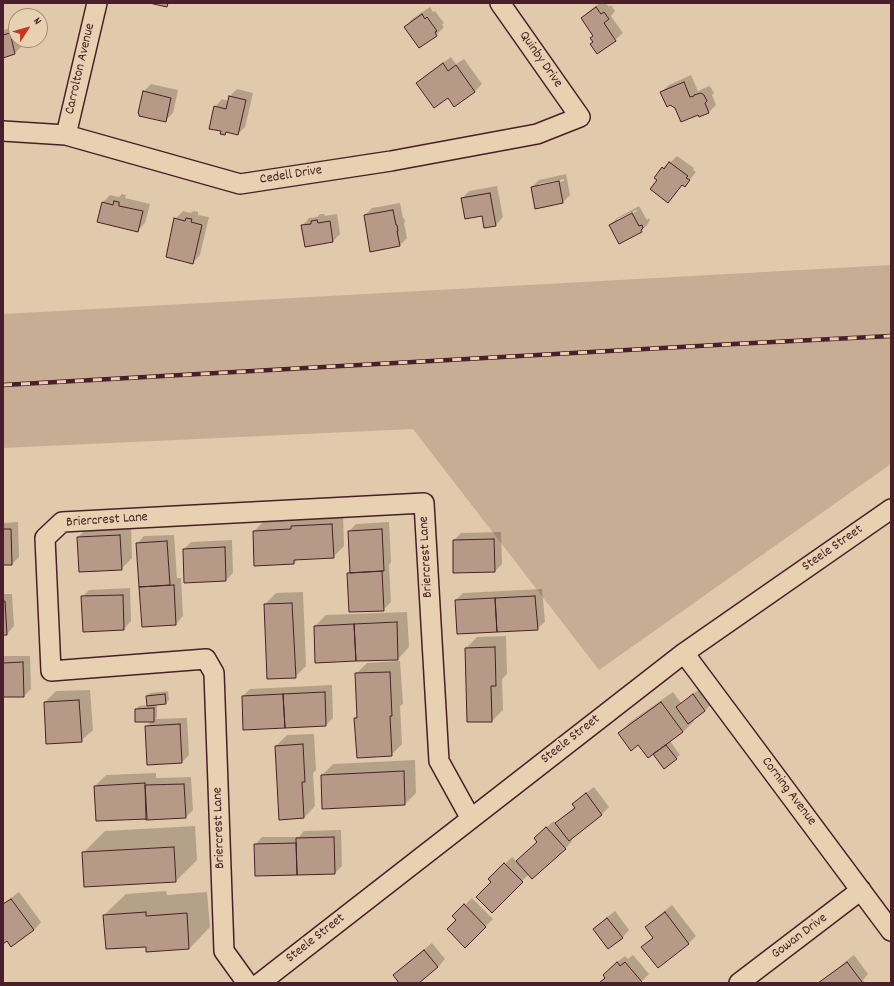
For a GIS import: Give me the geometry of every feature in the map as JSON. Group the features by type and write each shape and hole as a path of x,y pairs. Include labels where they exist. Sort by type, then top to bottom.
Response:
{"street":[{"name":"Carrolton Avenue","path":"66,135 97,3"},
{"name":"Quinby Drive","path":"500,3 580,117"},
{"name":"Cedell Drive","path":"3,131 66,135 240,184 391,161 538,134 580,117"},
{"name":"Briercrest Lane","path":"246,983 224,951 214,673 206,658 51,671 45,538 62,522 424,503 439,761 471,819"},
{"name":"Steele Street","path":"260,983 684,653 891,509"},
{"name":"Corning Avenue","path":"684,653 891,931"},
{"name":"Gowan Drive","path":"739,983 861,890"}],"shaded area":[{"path":"891,265 891,464 599,670 413,429 3,448 3,314"}],"building":[{"path":"149,3 168,3 167,7"},
{"path":"596,7 601,14 604,12 609,19 604,23 616,41 597,54 590,44 593,42 590,38 593,36 581,18"},
{"path":"422,14 425,19 427,17 437,31 435,32 437,36 419,48 404,27"},
{"path":"8,34 8,48 14,48 15,54 3,58 3,35"},
{"path":"443,63 448,71 456,65 475,92 454,107 448,98 434,108 416,83"},
{"path":"684,82 690,97 701,93 704,95 707,101 705,103 709,113 699,117 698,115 681,122 675,108 670,105 667,107 660,92"},
{"path":"143,91 171,98 166,122 139,116 138,113"},
{"path":"229,96 246,100 238,135 226,132 225,135 220,134 221,131 209,129 214,106 226,109"},
{"path":"669,162 688,176 686,178 690,180 685,187 682,185 668,203 650,189 657,180 654,178 662,167 664,169"},
{"path":"559,181 563,203 535,209 531,187"},
{"path":"490,193 496,226 484,228 482,216 465,219 461,198"},
{"path":"114,201 119,202 119,206 143,211 138,232 97,222 102,202 113,205"},
{"path":"393,210 400,246 370,252 364,215"},
{"path":"632,213 639,226 642,225 642,232 619,244 609,225"},
{"path":"174,218 185,221 186,218 192,219 191,222 202,225 193,264 166,257"},
{"path":"317,220 318,223 330,221 333,242 305,247 301,225 311,224 311,221"},
{"path":"332,524 334,558 294,560 294,564 254,566 253,531 291,529 291,526"},
{"path":"3,529 11,529 12,565 3,565"},
{"path":"382,529 384,571 350,573 348,531"},
{"path":"120,535 122,570 79,572 77,537"},
{"path":"494,539 495,572 453,573 453,540"},
{"path":"167,541 170,585 139,587 136,543"},
{"path":"225,547 226,581 184,583 183,549"},
{"path":"382,571 384,611 349,612 347,573"},
{"path":"174,585 176,625 142,627 139,587"},
{"path":"123,595 124,630 83,632 81,596"},
{"path":"535,596 538,630 497,632 495,598"},
{"path":"495,598 497,632 457,634 455,600"},
{"path":"3,601 5,601 7,635 3,635"},
{"path":"292,603 296,678 267,679 264,604"},
{"path":"397,622 398,660 356,661 354,624"},
{"path":"354,624 356,661 315,663 314,626"},
{"path":"495,647 496,686 491,686 492,722 467,722 465,648"},
{"path":"23,662 24,697 3,697 3,663"},
{"path":"390,672 392,756 357,758 354,718 357,718 355,673"},
{"path":"325,692 326,726 285,728 283,694"},
{"path":"165,694 166,704 147,706 146,696"},
{"path":"283,694 285,728 243,730 242,696"},
{"path":"693,694 705,711 688,724 676,707"},
{"path":"79,700 82,742 46,744 44,702"},
{"path":"661,702 683,732 648,758 638,745 631,751 618,733"},
{"path":"154,708 154,722 135,722 135,709"},
{"path":"180,724 182,763 147,765 145,726"},
{"path":"303,744 305,782 302,782 304,818 279,820 275,746"},
{"path":"666,745 677,759 664,769 653,754"},
{"path":"404,771 405,805 322,809 321,775"},
{"path":"145,783 147,819 96,821 94,786"},
{"path":"184,784 186,818 146,820 145,785"},
{"path":"586,793 602,815 569,841 555,823 575,808 572,804"},
{"path":"546,827 566,849 532,879 516,861 537,842 534,838"},
{"path":"334,837 335,874 297,875 296,838"},
{"path":"296,843 297,875 255,876 254,844"},
{"path":"174,847 176,882 84,887 82,852"},
{"path":"504,863 523,882 492,913 476,897 491,882 488,879"},
{"path":"11,899 34,930 11,947 7,941 3,944 3,904"},
{"path":"464,904 486,927 465,948 447,929 456,920 452,916"},
{"path":"146,912 146,916 187,913 189,949 146,952 146,947 106,949 103,915"},
{"path":"665,912 689,944 658,968 641,947 653,938 645,927"},
{"path":"607,918 623,938 608,949 593,929"},
{"path":"424,950 438,967 419,983 399,983 393,975"},
{"path":"617,962 620,966 625,962 642,982 599,983 605,978 603,975"},
{"path":"847,962 862,982 861,983 818,983"}],"railway":[{"path":"3,385 891,336"}]}
